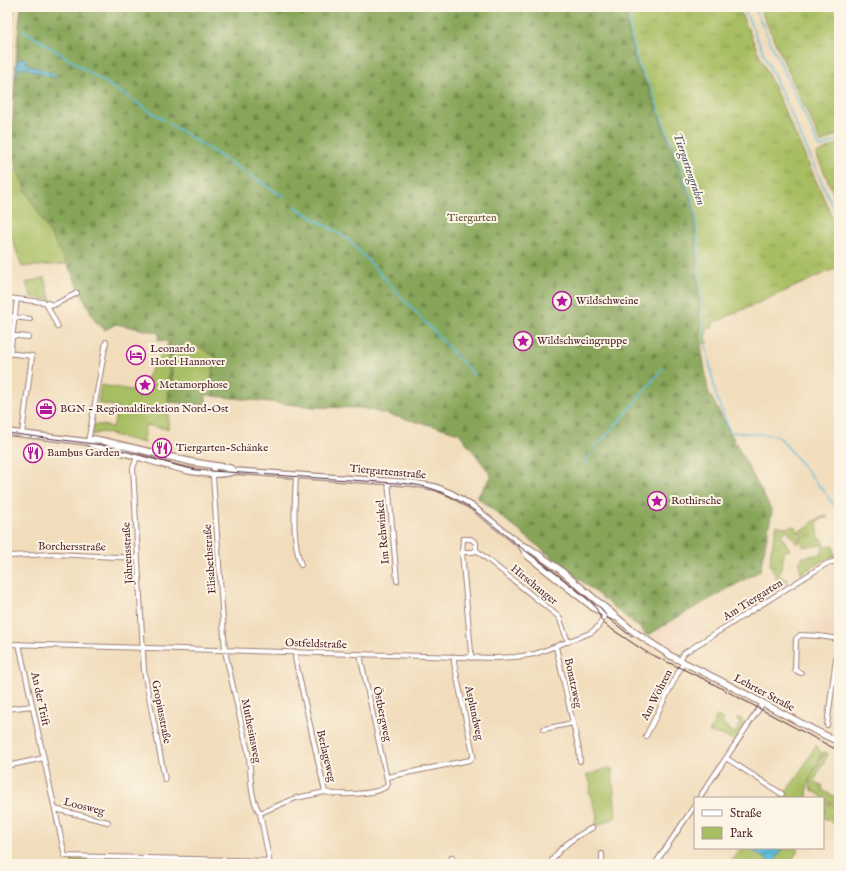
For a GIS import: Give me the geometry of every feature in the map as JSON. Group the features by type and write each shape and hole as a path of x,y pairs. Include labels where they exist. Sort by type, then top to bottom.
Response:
{"main road":[{"name":"Tiergartenstraße","path":"7,432 88,442 94,440 108,442 184,460 230,468 234,471"},
{"name":"Tiergartenstraße","path":"88,442 92,446 112,449 178,468 205,473 230,473 234,471 425,484 452,494 473,507 521,545 529,548 558,569 606,612 616,617 640,636 682,662"},
{"name":"Lehrter Straße","path":"682,662 839,742"}],"street":[{"path":"7,298 54,305 77,293"},
{"path":"16,299 15,317 9,354 32,356 22,434"},
{"path":"47,303 58,327"},
{"path":"7,316 30,318"},
{"path":"7,335 28,337"},
{"path":"88,442 106,342"},
{"name":"Jöhrensstraße","path":"137,457 133,468 142,648"},
{"name":"Elisabethstraße","path":"214,466 225,651"},
{"path":"296,475 295,530 296,551 300,565"},
{"name":"Im Rehwinkel","path":"388,481 397,581"},
{"name":"Hirschanger","path":"462,552 463,539 471,539 476,543 476,550 559,617 568,642"},
{"path":"471,658 462,552 473,552 476,550"},
{"name":"Borchersstraße","path":"7,556 55,554 137,558"},
{"name":"Am Tiergarten","path":"682,662 684,653 826,564 839,560"},
{"name":"Ostfeldstraße","path":"7,644 362,655 515,658 535,654 556,647 597,628 606,612"},
{"path":"801,673 794,670 796,639 800,635 839,638 827,725"},
{"name":"An der Trift","path":"19,644 65,856 270,863"},
{"name":"Bonatzweg","path":"556,647 580,760"},
{"name":"Gropiusstraße","path":"142,648 144,671 166,780"},
{"name":"Muthesiusweg","path":"225,651 248,748 251,783 256,807 260,813 270,863"},
{"name":"Berlageweg","path":"296,652 295,658 325,792 349,794 383,788 388,784 387,777"},
{"name":"Östbergweg","path":"362,655 387,777"},
{"name":"Asplundweg","path":"387,777 470,760 473,757 454,657"},
{"name":"Am Wöhren","path":"646,736 682,662"},
{"path":"832,685 839,686"},
{"path":"701,797 763,703"},
{"path":"7,709 32,706"},
{"name":"Bonatzweg","path":"544,729 573,723"},
{"path":"7,766 44,758"},
{"path":"726,758 782,794"},
{"path":"260,813 296,798 325,792"},
{"path":"655,864 694,806"},
{"name":"Loosweg","path":"55,809 108,822"},
{"path":"550,864 556,855 569,843 592,828"},
{"path":"602,854 602,864"},
{"path":"452,857 454,864"}],"shaded area":[{"path":"694,611 707,632 676,652 671,652 648,637"},
{"path":"806,618 837,622 835,636 805,633"}],"green space":[{"path":"7,7 14,7 7,64"},
{"name":"Tiergarten","path":"21,7 625,7 627,26 637,67 649,89 694,208 701,345 708,391 772,511 760,571 647,636 641,629 477,497 491,475 459,433 361,408 314,407 205,395 208,405 167,402 169,342 158,340 159,333 116,324 105,330 95,321 67,264 19,177 15,163 12,133"},
{"path":"625,7 738,7 839,232 839,267 713,323 713,327 706,330 707,343 701,344 694,208 649,89 637,67 627,26"},
{"path":"759,7 839,7 839,134 821,143"},
{"path":"839,143 839,205 816,154"},
{"path":"7,150 11,172 17,170 26,191 67,264 22,267 7,223"},
{"path":"44,277 51,300 31,297 26,283"},
{"path":"188,340 215,357 209,388 172,386 173,355"},
{"path":"169,342 168,429 145,425 144,443 102,432 92,435 94,424 113,427 118,407 98,403 101,385 138,391"},
{"path":"827,516 828,517 817,521 819,539 823,539 824,545 803,547 801,535 798,531 810,526 812,522"},
{"path":"777,525 788,528 790,526 797,527 796,531 800,542 797,544 787,530 781,535 790,550 785,551 779,576 787,579 788,582 780,587 770,564 771,551"},
{"path":"833,545 835,556 825,559 801,574 799,562 802,561 802,557 822,554 822,547"},
{"path":"717,716 724,720 722,724 728,727 727,729 735,733 740,723 737,721 738,717 745,724 734,741 722,735 709,733"},
{"path":"816,745 822,754 808,782 807,797 781,797 798,776"},
{"path":"824,752 828,754 814,781 823,786 822,790 839,799 839,809 811,789 809,778"},
{"path":"607,768 612,769 616,817 595,827 597,817 589,792 591,784 586,776"},
{"path":"824,801 839,811 839,815 836,818 839,820 839,827 824,818"},
{"path":"740,849 798,849 790,864 728,864"},
{"path":"71,859 193,862 193,864 72,864"}],"water":[{"path":"24,58 27,60 25,62 29,65 55,74 55,78 25,68 18,68 17,74 15,75 17,61"},
{"path":"751,849 782,849 774,864"}],"waterway":[{"name":"Tiergartengraben","path":"627,7 630,29 638,64 651,88 695,208 706,343"},
{"path":"743,7 839,221"},
{"path":"754,7 820,148 839,139"},
{"path":"23,30 164,120"},
{"path":"170,124 284,197"},
{"path":"294,206 349,240 474,375"},
{"name":"Tiergartengraben","path":"706,346 716,396 730,432 773,435 781,439 825,493"},
{"path":"593,450 663,368"},
{"path":"585,464 590,454"},
{"name":"Tiergartengraben","path":"827,496 836,507 839,522"},
{"path":"765,864 769,861"}],"tram line":[{"path":"7,433 102,445 196,470 411,484 444,493 472,509 568,583 593,604 602,621 607,626 646,652 704,679 839,751"},
{"path":"600,607 608,618 632,637"}],"place":[{"name":"Wildschweine","path":"562,301"},
{"name":"Wildschweingruppe","path":"523,341"},
{"name":"Leonardo Hotel Hannover","path":"136,355"},
{"name":"Metamorphose","path":"145,385"},
{"name":"BGN - Regionaldirektion Nord-Ost","path":"46,409"},
{"name":"Tiergarten-Schänke","path":"162,448"},
{"name":"Bambus Garden","path":"33,453"},
{"name":"Rothirsche","path":"657,501"}]}
